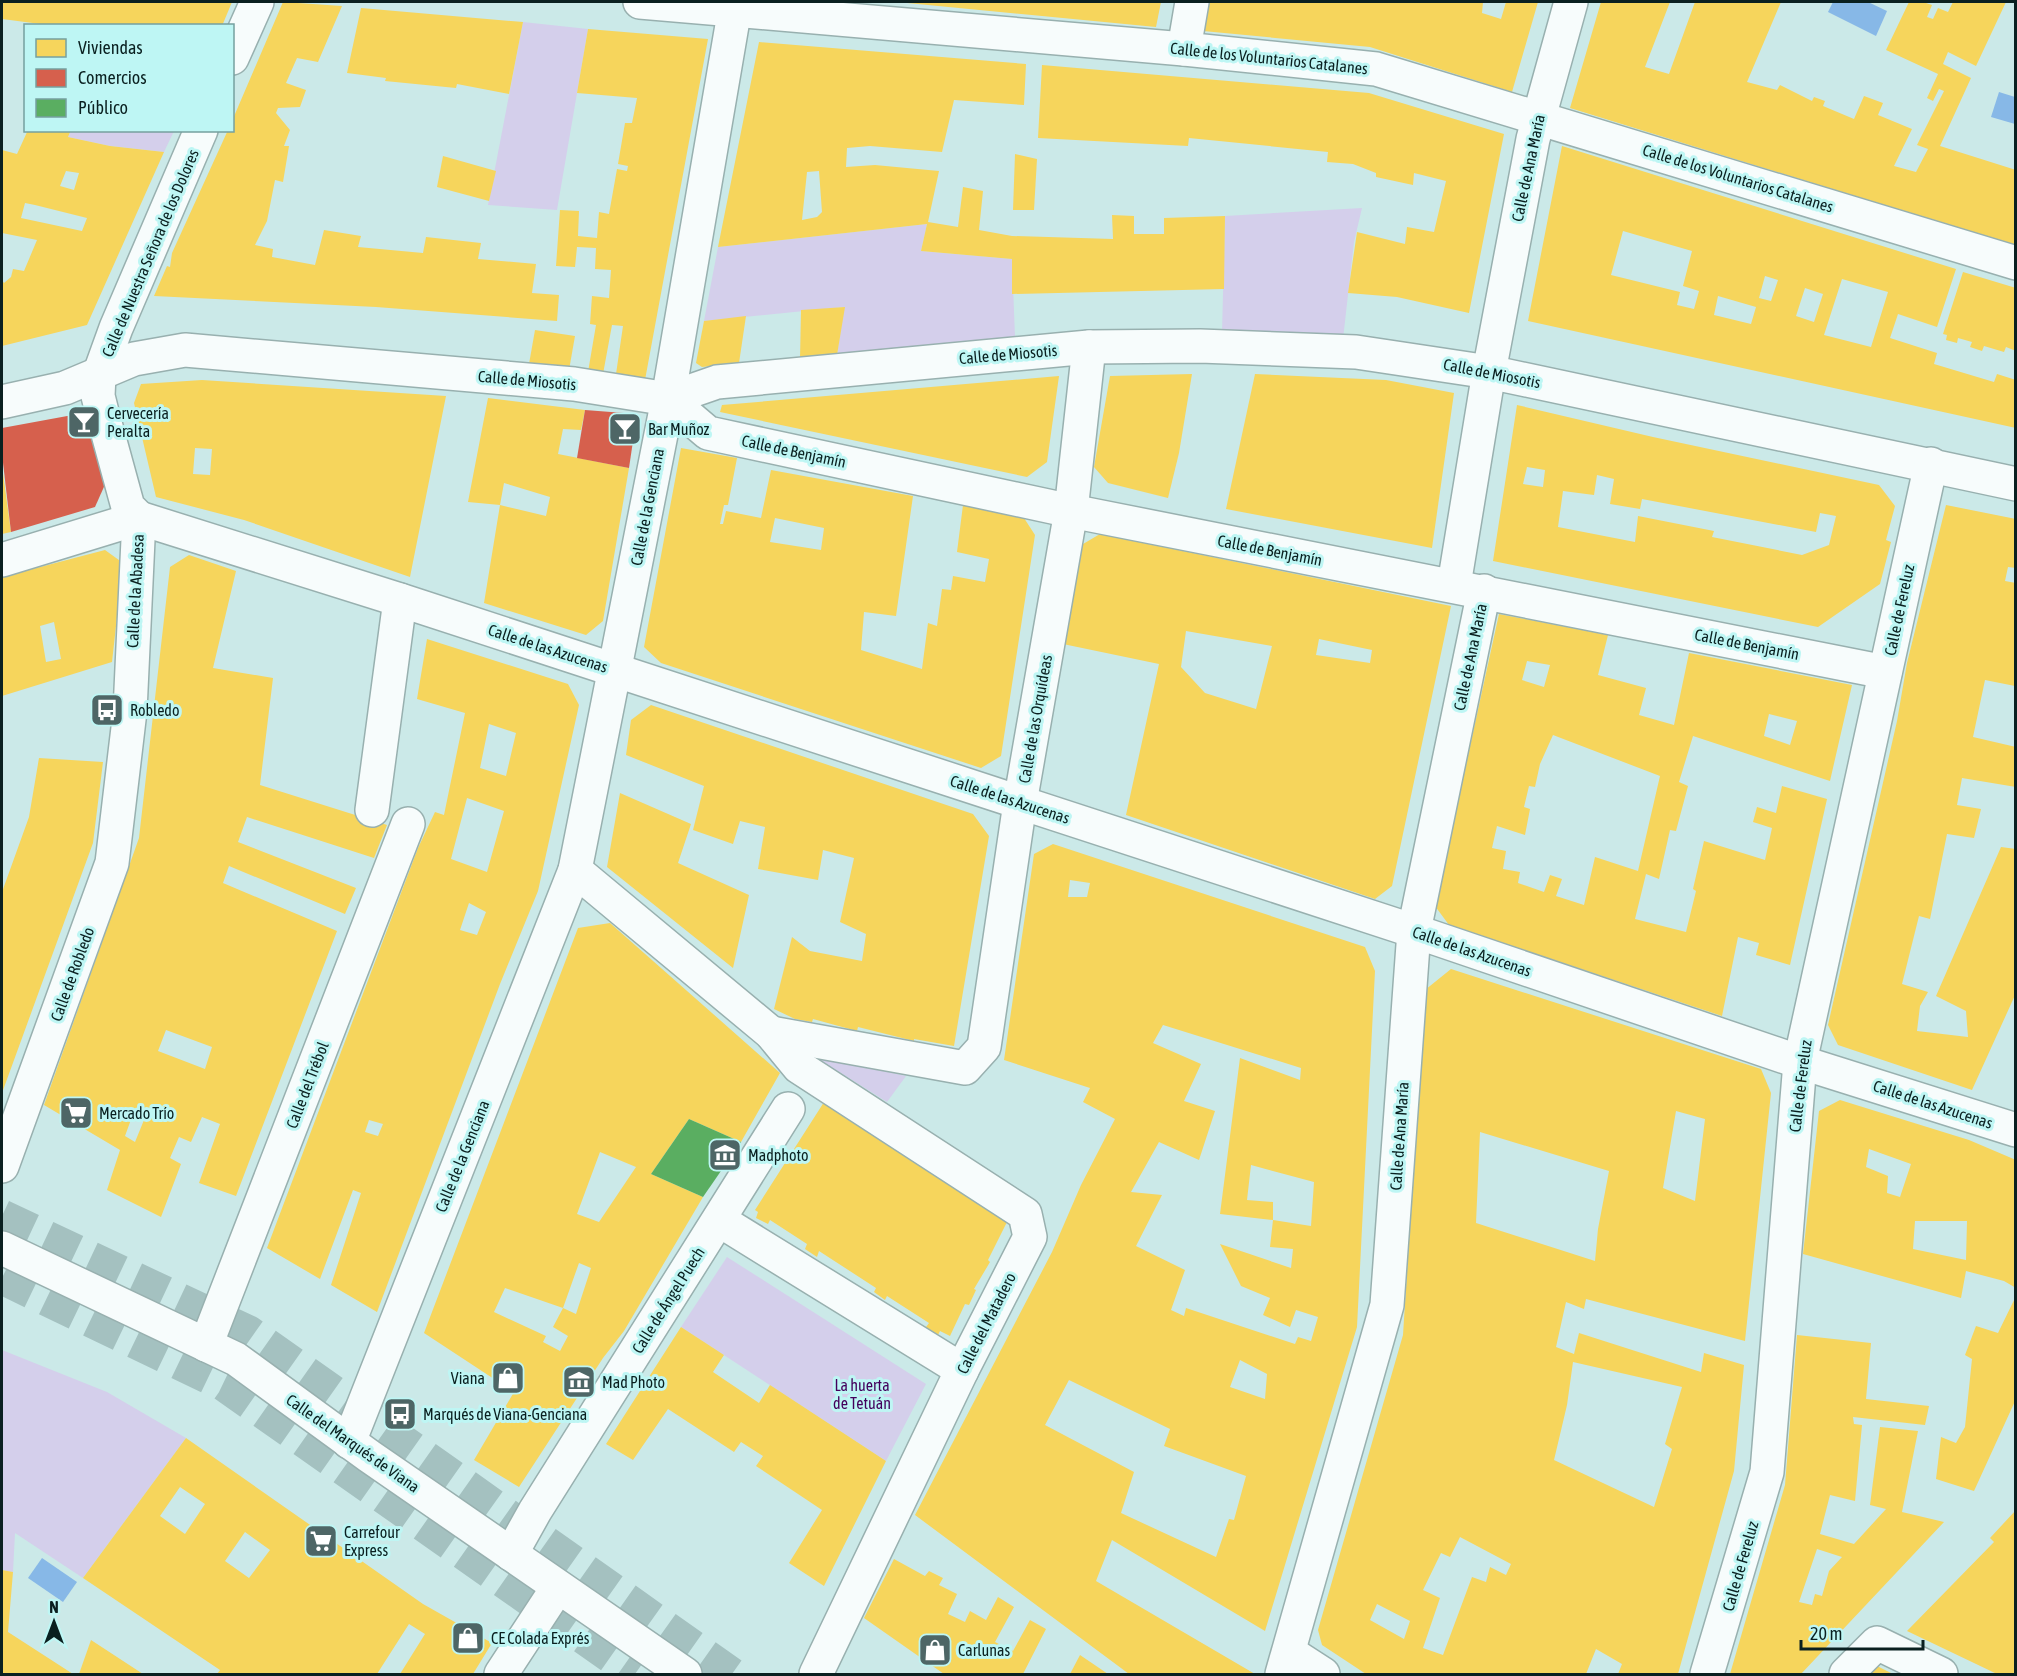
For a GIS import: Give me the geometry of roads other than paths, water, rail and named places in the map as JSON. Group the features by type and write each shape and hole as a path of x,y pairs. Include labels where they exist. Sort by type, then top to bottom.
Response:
{"street":[{"path":"234,54 257,2"},
{"name":"Calle de los Voluntarios Catalanes","path":"640,2 735,6 1376,69 1538,116 2016,263"},
{"path":"1184,49 1192,2"},
{"name":"Calle de Ana María","path":"1286,1663 1387,1305 1414,931 1469,588 1489,372 1538,116 1571,2"},
{"name":"Calle de la Genciana","path":"349,1442 575,870 668,399 735,6"},
{"name":"Calle de Nuestra Señora de los Dolores","path":"99,375 120,317 200,132"},
{"name":"Calle de Miosotis","path":"2,402 64,388 134,360 185,350 574,384 668,399 717,382 1089,347 1200,346 1356,352 1489,372 1931,464 2016,484"},
{"name":"Calle de las Orquídeas","path":"771,1033 965,1068 984,1047 1020,803 1071,512 1089,347"},
{"name":"Calle de la Abadesa","path":"99,375 98,396 128,507 139,518 130,711 124,778"},
{"name":"Calle de Benjamín","path":"668,399 708,433 1071,512 1469,588 1886,672"},
{"name":"Calle de Fereluz","path":"1707,1674 1767,1472 1800,1062 1931,464"},
{"path":"2,560 139,518"},
{"name":"Calle de las Azucenas","path":"139,518 615,670 1414,931 1800,1062 2016,1130"},
{"path":"372,810 400,600"},
{"name":"Calle de Robledo","path":"2,1166 112,863 124,778"},
{"name":"Calle del Trébol","path":"206,1345 408,824"},
{"path":"575,870 771,1033"},
{"name":"Calle del Matadero","path":"771,1033 799,1067 1024,1214 1030,1237 962,1370 816,1674"},
{"name":"Calle de Ángel Puech","path":"511,1554 535,1511 788,1109"},
{"path":"719,1220 962,1370"},
{"name":"Calle del Marqués de Viana","path":"2,1248 236,1359 349,1442 685,1674"},
{"path":"501,1674 558,1587"},
{"path":"1846,1674 1877,1643 1941,1674"},
{"path":"1286,1663 1323,1674"}],"water":[{"path":"1833,2 1868,2 1887,11 1876,36 1828,12"},
{"path":"1999,92 2015,97 2015,124 1991,117"},
{"path":"42,1558 77,1582 63,1602 28,1578"}],"tunnel":[{"path":"2,1216 249,1332 732,1674"},
{"path":"2,1278 224,1385 635,1674"}],"place":[{"name":"Cervecería Peralta","path":"84,422"},
{"name":"Bar Muñoz","path":"625,429"},
{"name":"Robledo","path":"107,710"},
{"name":"Mercado Trío","path":"76,1113"},
{"name":"Madphoto","path":"725,1155"},
{"name":"Viana","path":"508,1378"},
{"name":"Mad Photo","path":"579,1382"},
{"name":"Marqués de Viana-Genciana","path":"400,1414"},
{"name":"Carrefour Express","path":"321,1541"},
{"name":"CE Colada Exprés","path":"468,1638"},
{"name":"Carlunas","path":"935,1650"}],"park label":[{"name":"La huerta de Tetuán","path":"862,1394"}]}
